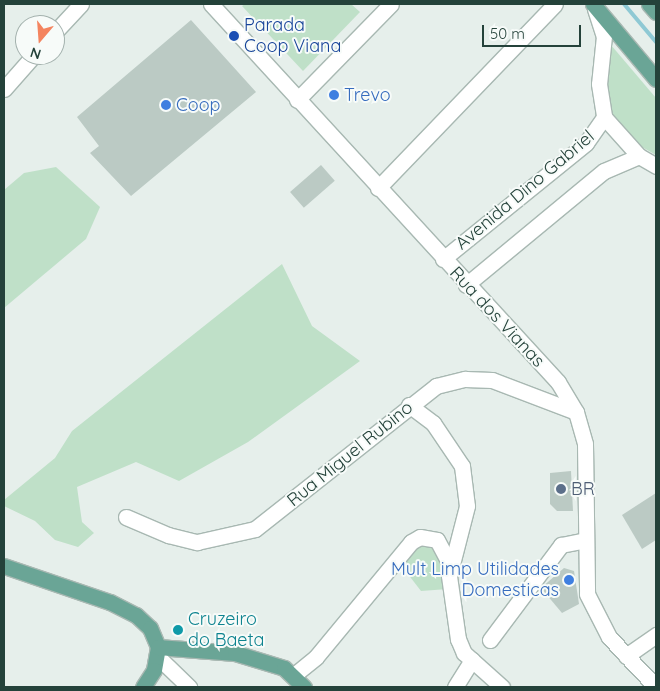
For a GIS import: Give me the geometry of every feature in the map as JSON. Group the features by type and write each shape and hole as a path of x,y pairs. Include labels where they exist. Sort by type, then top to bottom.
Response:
{"main road":[{"path":"592,4 656,80"},
{"path":"649,4 656,12"},
{"path":"7,570 110,602 136,615 150,628 159,652 143,687"},
{"path":"159,652 236,653 271,662 294,675 304,687"}],"street":[{"path":"65,21 81,4"},
{"path":"297,100 391,4"},
{"path":"378,188 555,4"},
{"path":"592,4 604,36 599,84 604,116 639,156 656,166"},
{"name":"Rua dos Vianas","path":"218,6 297,100 466,285 558,382 576,412 585,444 588,485 587,594 609,637 656,687"},
{"path":"4,89 25,65"},
{"name":"Avenida Dino Gabriel","path":"443,260 586,143 604,116"},
{"name":"Avenida Dino Gabriel","path":"466,285 604,171 639,156"},
{"name":"Rua Miguel Rubino","path":"126,517 168,535 197,542 254,529 409,405 436,386 465,379 492,380 576,412"},
{"path":"409,405 433,423 451,445 467,488 467,506 451,566 458,639 472,660 502,687"},
{"path":"294,675 322,649 411,542 420,537 437,540 451,566"},
{"path":"490,640 561,545 586,540"},
{"path":"626,656 656,635"},
{"path":"159,652 189,687"},
{"path":"455,687 472,660"}],"green space":[{"path":"245,4 351,4 360,12 303,71 242,6"},
{"path":"611,45 656,98 656,155 635,143 613,117 602,79"},
{"path":"56,167 100,207 86,239 4,308 4,190 24,173"},
{"path":"282,264 312,326 360,361 248,442 179,481 136,462 77,487 82,522 94,533 78,547 55,540 35,521 4,506 4,500 55,458 72,431"},
{"path":"419,542 441,552 448,589 421,591 397,560"}],"building":[{"name":"Coop","path":"191,20 256,92 131,196 90,153 99,146 77,117"},
{"path":"321,165 335,181 304,208 290,192"},
{"name":"BR","path":"571,471 573,511 557,511 550,504 550,473"},
{"path":"656,493 656,540 642,549 622,515"},
{"path":"564,568 574,571 579,604 562,613 541,588"}],"waterway":[{"path":"624,4 656,42"}],"place":[{"name":"Parada Coop Viana","path":"234,36"},
{"name":"Trevo","path":"334,95"},
{"name":"Coop","path":"166,105"},
{"name":"BR","path":"561,489"},
{"name":"Mult Limp Utilidades Domesticas","path":"569,580"},
{"name":"Cruzeiro do Baeta","path":"178,630"}]}
